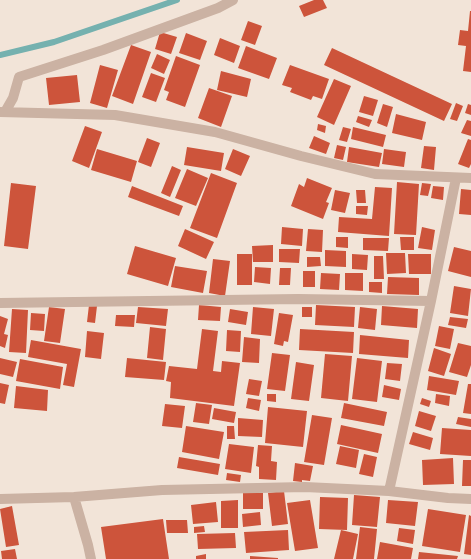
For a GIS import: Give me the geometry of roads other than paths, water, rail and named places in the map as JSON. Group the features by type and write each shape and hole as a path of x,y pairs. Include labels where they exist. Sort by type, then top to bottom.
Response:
{"street":[{"path":"2,112 13,98 19,76 103,50 218,8 233,0"},
{"path":"2,112 115,115 215,132 301,156 375,174 471,178"},
{"path":"389,492 456,178"},
{"path":"0,303 298,299 431,300"},
{"path":"0,499 74,497 162,490 305,487 471,499"},
{"path":"74,497 91,559"}],"waterway":[{"path":"0,55 54,42 177,0"}]}
